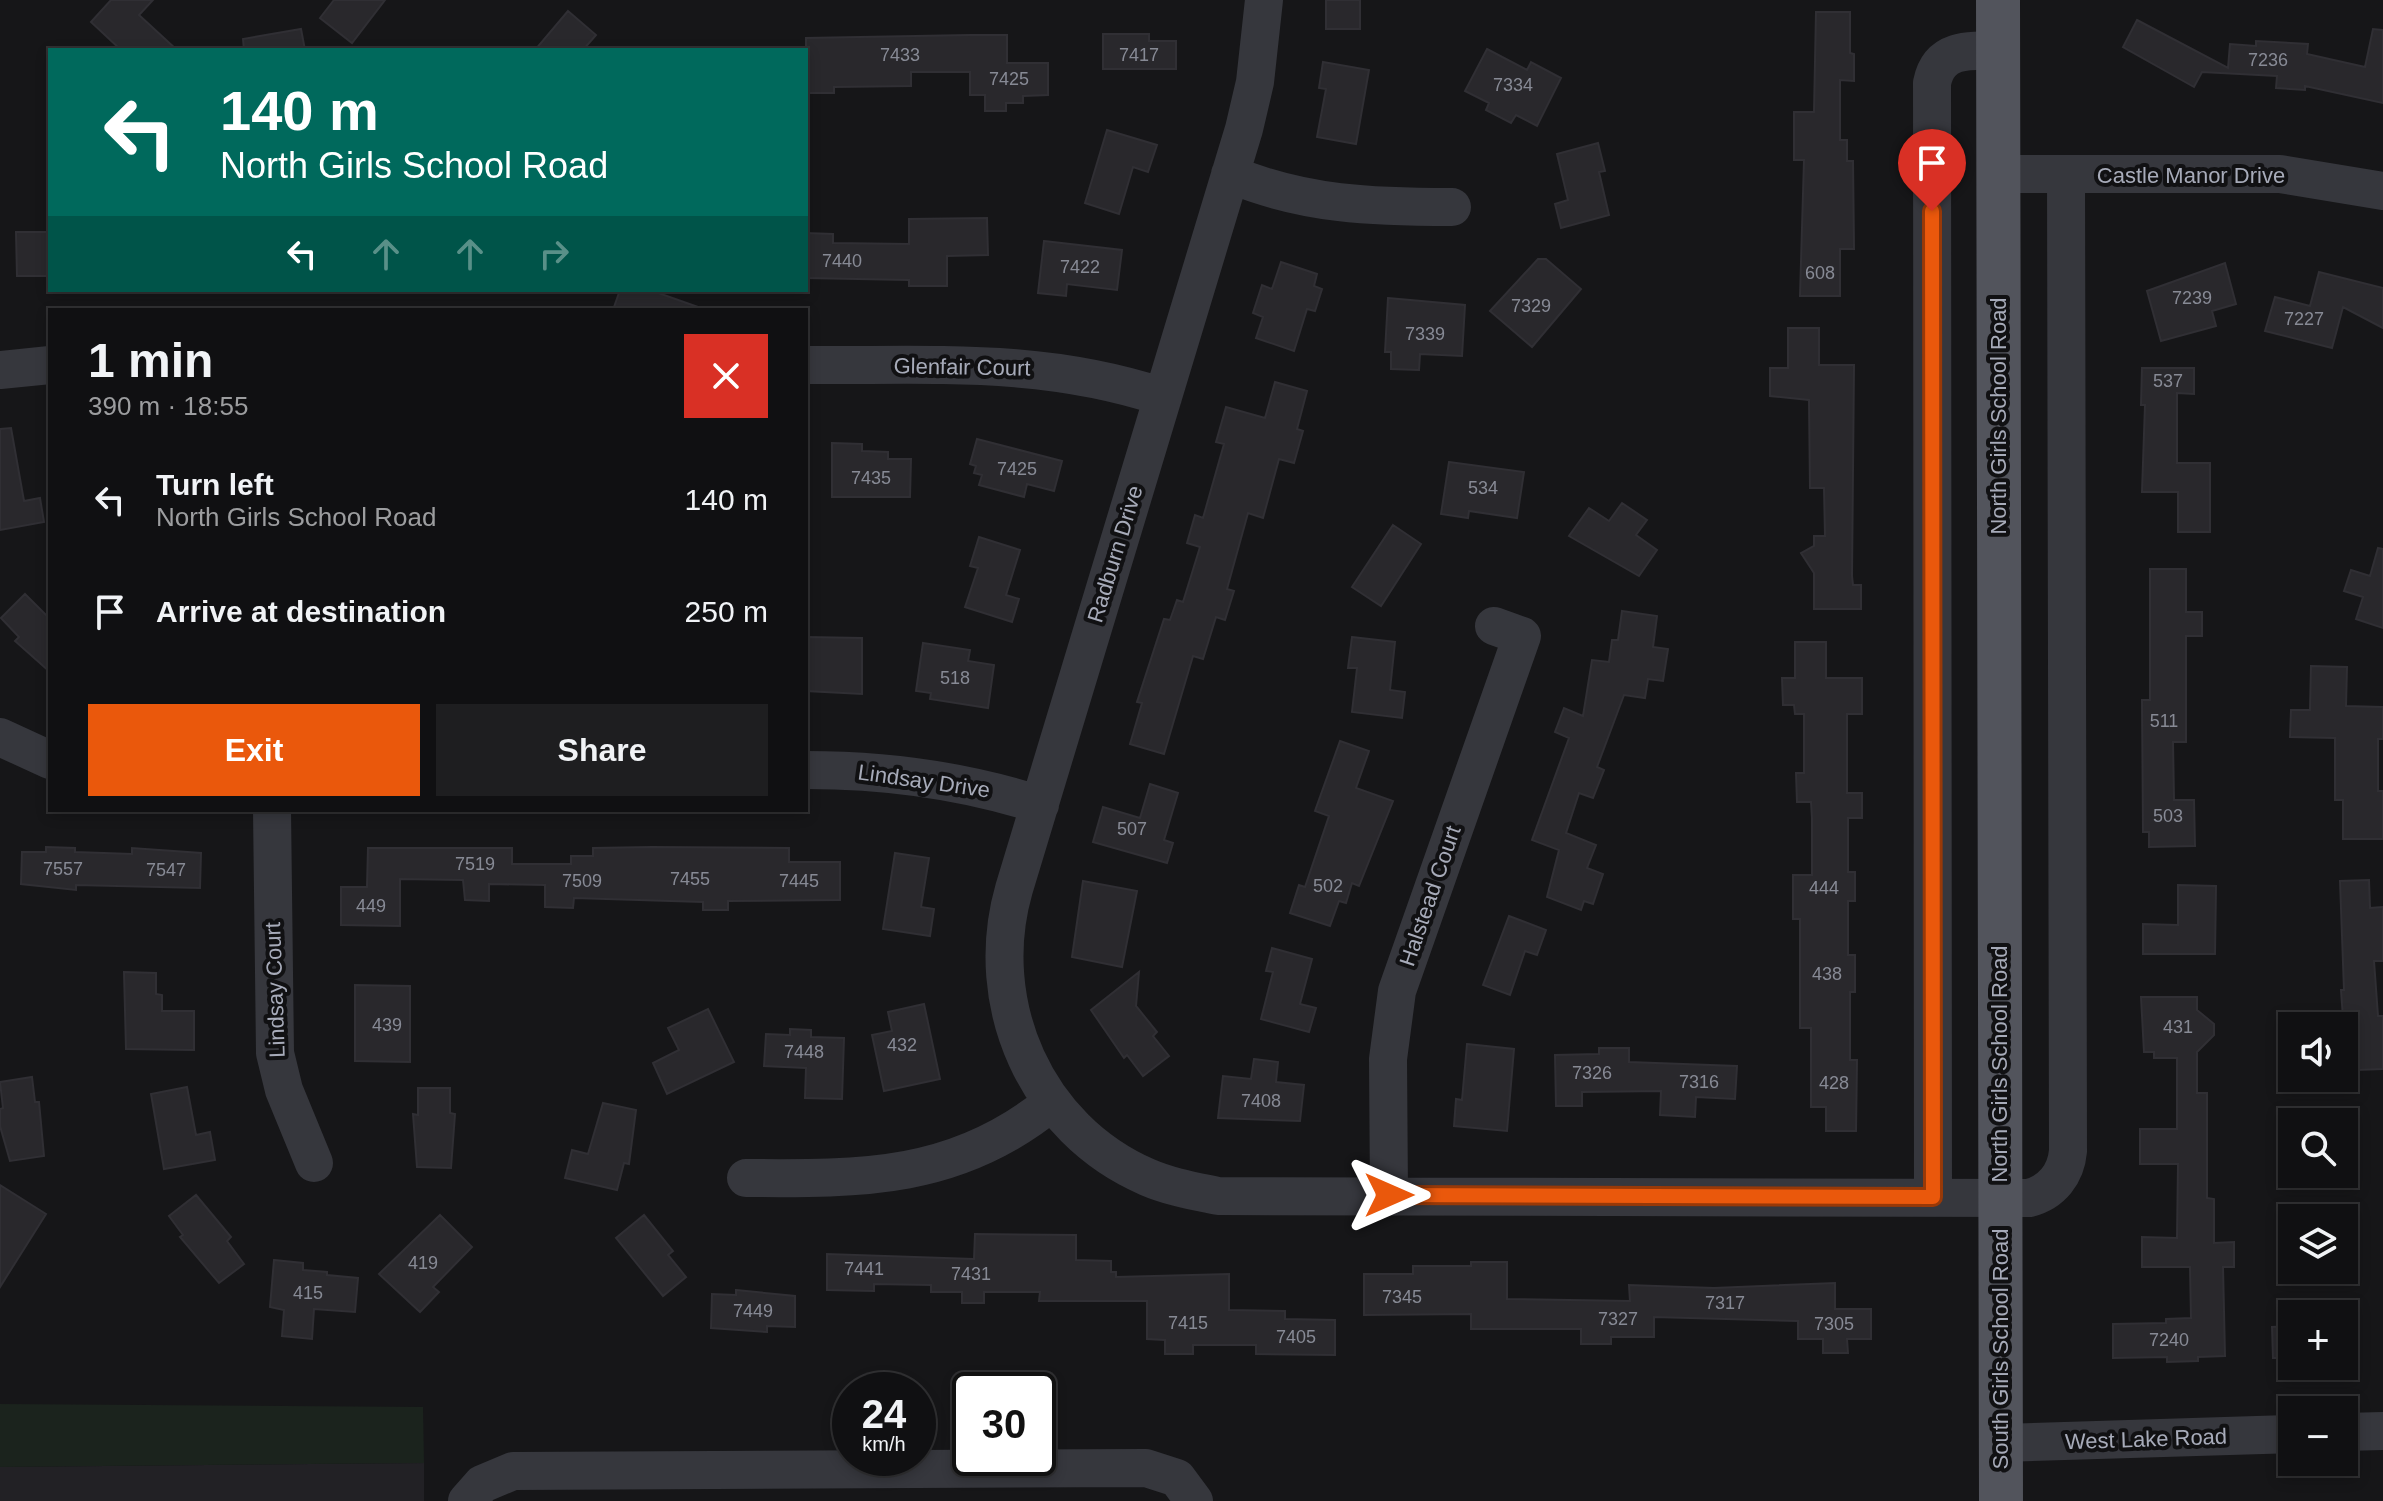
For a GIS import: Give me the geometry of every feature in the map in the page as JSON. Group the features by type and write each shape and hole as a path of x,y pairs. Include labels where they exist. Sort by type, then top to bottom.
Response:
{"main road":[{"name":"North Girls School Road","path":"1998,0 1999,1198"},
{"name":"South Girls School Road","path":"1999,1198 2001,1501"}],"street":[{"name":"Radburn Drive","path":"1264,0 1255,82 1230,174 1008,913 1004,976 1010,1013 1021,1049 1052,1102 1104,1153 1147,1177 1182,1189 1218,1196 1999,1198"},
{"path":"1933,1197 1932,83 1939,64 1948,56 1963,50 1998,51"},
{"path":"1230,174 1278,192 1336,204 1452,207"},
{"name":"Castle Manor Drive","path":"1998,174 2280,174 2383,191"},
{"name":"North Girls School Road","path":"1999,1198 2029,1198 2054,1184 2062,1172 2068,1151 2066,175"},
{"path":"0,370 48,365"},
{"name":"Glenfair Court","path":"808,365 1029,367 1103,379 1163,397"},
{"name":"Halstead Court","path":"1389,1195 1388,1059 1397,991 1522,636 1494,626"},
{"path":"0,737 48,759"},
{"name":"Lindsay Drive","path":"808,770 906,774 980,787 1040,805"},
{"name":"Lindsay Court","path":"272,812 275,1053 284,1090 314,1163"},
{"path":"746,1178 840,1179 923,1168 969,1152 1022,1123 1052,1102"},
{"path":"2358,1432 2383,1431"},
{"name":"West Lake Road","path":"2001,1443 2278,1434"},
{"path":"467,1501 482,1484 513,1471 822,1485 1155,1468 1177,1478 1194,1501"}],"shaded area":[{"path":"0,1404 423,1407 424,1463 0,1467"},
{"path":"424,1463 424,1501 0,1501 0,1467"}],"building":[{"path":"111,0 153,0 139,15 175,48 119,48 91,22"},
{"path":"334,0 385,0 352,43 320,18"},
{"path":"1326,0 1360,0 1360,29 1326,29"},
{"path":"568,11 596,35 585,48 537,48"},
{"path":"1816,12 1850,12 1850,53 1854,54 1854,81 1840,80 1840,140 1847,140 1847,161 1853,161 1854,249 1840,249 1840,296 1800,296 1804,160 1794,160 1794,112 1814,112"},
{"path":"2137,20 2228,68 2230,44 2256,46 2256,41 2308,44 2307,54 2365,67 2373,29 2383,30 2383,103 2305,86 2305,90 2276,88 2277,76 2202,72 2194,87 2123,47"},
{"path":"301,29 305,48 244,48 243,39"},
{"path":"1103,34 1149,34 1149,41 1176,41 1176,69 1103,69"},
{"path":"1007,35 1007,63 1048,63 1048,95 1023,96 1023,103 1006,103 1006,111 985,111 985,95 970,95 970,72 911,72 911,86 834,87 834,93 808,93 806,38"},
{"path":"1487,49 1527,70 1531,62 1561,78 1537,126 1516,115 1511,123 1486,110 1489,103 1465,91"},
{"path":"1323,62 1369,70 1356,144 1317,137 1326,89 1319,88"},
{"path":"1107,130 1157,145 1148,172 1133,167 1119,214 1085,203"},
{"path":"1598,143 1605,171 1599,172 1609,215 1561,228 1555,204 1568,200 1557,154"},
{"path":"987,218 988,255 947,256 947,286 909,286 909,280 808,278 808,233 833,234 833,243 909,244 909,219"},
{"path":"16,232 48,232 48,276 17,276"},
{"path":"1044,241 1122,250 1117,290 1067,284 1066,296 1038,293"},
{"path":"1538,259 1546,259 1581,289 1532,347 1490,311"},
{"path":"1281,262 1317,274 1314,286 1322,289 1315,311 1307,309 1294,351 1256,338 1263,317 1253,313 1262,285 1272,289"},
{"path":"2225,263 2236,304 2212,311 2216,326 2161,341 2147,291"},
{"path":"2319,272 2383,288 2383,328 2343,307 2332,348 2265,331 2275,297 2310,306"},
{"path":"619,292 656,292 698,307 698,308 614,308"},
{"path":"1388,298 1465,305 1462,356 1420,354 1419,370 1391,369 1391,352 1385,352"},
{"path":"1788,328 1819,328 1819,365 1854,365 1852,576 1853,585 1861,585 1861,609 1814,609 1814,573 1801,553 1814,546 1814,536 1825,536 1824,488 1810,488 1809,400 1770,396 1770,368 1788,368"},
{"path":"2142,368 2194,368 2194,394 2177,393 2177,463 2210,463 2210,532 2178,532 2178,492 2142,492 2145,405 2141,405"},
{"path":"1275,382 1307,391 1297,429 1303,431 1294,463 1279,459 1263,518 1248,513 1227,589 1234,591 1225,620 1216,617 1203,659 1193,656 1164,754 1130,744 1142,703 1137,702 1164,619 1170,620 1177,600 1183,602 1200,547 1187,543 1195,515 1203,518 1224,444 1216,442 1226,407 1265,418"},
{"path":"11,428 24,501 40,498 44,522 0,530 0,429"},
{"path":"977,439 1062,461 1054,491 1027,484 1024,497 979,485 982,475 974,473 976,466 970,464"},
{"path":"832,443 862,444 862,451 888,452 888,459 911,459 910,497 832,497"},
{"path":"1449,462 1524,472 1517,518 1469,511 1468,518 1441,514"},
{"path":"1622,503 1647,520 1636,535 1657,550 1639,576 1569,536 1589,508 1609,521"},
{"path":"1393,525 1421,544 1381,606 1352,587"},
{"path":"979,537 1020,550 1006,595 1019,599 1012,622 965,607 978,568 970,566"},
{"path":"2378,548 2383,549 2383,628 2356,619 2363,597 2344,591 2351,570 2370,576"},
{"path":"2150,569 2186,569 2186,612 2202,612 2202,636 2186,636 2186,742 2173,742 2174,800 2194,800 2195,846 2149,847 2149,832 2143,832 2142,700 2150,700"},
{"path":"25,594 48,617 48,670 15,641 19,637 1,618"},
{"path":"1622,611 1657,616 1653,647 1668,649 1663,681 1648,679 1645,698 1624,695 1597,767 1604,770 1593,798 1579,793 1566,833 1596,845 1587,868 1603,874 1593,904 1584,901 1581,910 1547,897 1559,850 1532,840 1569,738 1555,732 1564,708 1583,716 1592,660 1609,662 1612,640 1618,640"},
{"path":"808,637 862,638 862,694 808,691"},
{"path":"1352,637 1395,642 1390,690 1405,692 1402,718 1352,712 1357,668 1348,668"},
{"path":"1795,642 1826,642 1826,678 1862,678 1862,714 1847,714 1847,793 1862,793 1862,818 1848,818 1848,872 1855,872 1855,901 1848,901 1848,955 1855,955 1855,992 1850,992 1850,1060 1857,1060 1856,1131 1826,1131 1826,1107 1811,1107 1811,1028 1800,1028 1800,919 1793,919 1793,875 1812,875 1812,818 1811,802 1797,802 1796,773 1804,773 1804,714 1795,714 1794,705 1783,705 1782,678 1795,678"},
{"path":"923,643 970,650 968,661 994,665 988,708 930,699 931,693 916,691"},
{"path":"2311,666 2347,667 2346,706 2383,707 2383,739 2378,739 2378,791 2383,791 2383,839 2343,839 2343,800 2335,800 2335,738 2290,737 2291,710 2310,710"},
{"path":"1340,741 1369,751 1356,788 1393,801 1359,886 1352,883 1346,903 1339,901 1330,926 1290,913 1299,885 1305,887 1329,816 1315,811"},
{"path":"1150,784 1178,793 1164,840 1173,843 1167,863 1093,842 1103,807 1140,818"},
{"path":"46,847 75,848 75,852 132,854 132,848 201,853 200,888 76,885 76,890 21,884 22,852 46,852"},
{"path":"368,848 512,848 512,864 571,864 571,856 593,856 593,848 789,848 789,862 840,862 840,900 728,901 728,910 703,910 703,902 574,898 573,908 545,907 545,885 489,884 489,901 465,900 463,880 400,879 400,926 341,925 341,887 367,887"},
{"path":"895,853 929,858 921,907 934,909 930,936 883,929"},
{"path":"2369,880 2370,908 2383,907 2383,961 2374,961 2378,1016 2383,1016 2383,1069 2358,1070 2358,1012 2343,1012 2340,881"},
{"path":"1083,881 1137,891 1122,967 1072,957"},
{"path":"2178,885 2216,886 2215,954 2143,954 2143,924 2178,925"},
{"path":"1509,916 1546,930 1537,955 1525,951 1510,995 1483,985"},
{"path":"1272,948 1312,959 1300,1004 1316,1008 1309,1032 1261,1019 1273,972 1266,971"},
{"path":"124,972 156,973 156,994 162,995 162,1011 194,1011 194,1050 126,1049"},
{"path":"1139,972 1136,1006 1157,1032 1153,1036 1169,1056 1143,1076 1127,1055 1124,1058 1091,1010"},
{"path":"355,985 410,986 410,1062 355,1061"},
{"path":"2141,997 2197,997 2197,1010 2214,1024 2214,1035 2197,1052 2197,1093 2207,1093 2207,1198 2214,1199 2214,1243 2234,1242 2234,1267 2223,1267 2225,1356 2167,1362 2167,1357 2113,1358 2113,1324 2166,1323 2166,1319 2191,1318 2190,1267 2142,1267 2142,1237 2177,1238 2178,1164 2140,1164 2140,1129 2177,1129 2177,1058 2154,1058 2154,1052 2144,1052"},
{"path":"924,1004 940,1079 884,1091 872,1035 892,1031 888,1012"},
{"path":"708,1009 734,1062 667,1094 653,1063 679,1050 668,1028"},
{"path":"790,1029 811,1030 811,1037 844,1038 842,1099 805,1098 806,1068 764,1066 766,1034 790,1035"},
{"path":"1467,1044 1514,1049 1507,1131 1454,1126 1456,1099 1462,1100"},
{"path":"1599,1048 1629,1048 1629,1062 1737,1066 1735,1099 1696,1097 1695,1117 1660,1115 1661,1091 1582,1092 1582,1106 1556,1106 1555,1055 1599,1054"},
{"path":"1254,1059 1278,1062 1276,1082 1304,1085 1300,1121 1218,1118 1223,1076 1251,1079"},
{"path":"32,1077 35,1102 39,1102 44,1156 10,1161 0,1126 0,1109 3,1108 0,1082"},
{"path":"187,1087 196,1135 210,1132 215,1160 164,1169 151,1094"},
{"path":"418,1088 450,1088 450,1113 455,1114 451,1168 417,1167 413,1114 418,1115"},
{"path":"603,1103 636,1110 629,1164 624,1163 617,1190 565,1178 572,1150 588,1154"},
{"path":"0,1185 46,1214 0,1287"},
{"path":"196,1195 231,1237 227,1241 244,1264 219,1283 180,1237 183,1235 169,1216"},
{"path":"440,1215 472,1247 433,1287 439,1292 420,1312 379,1274"},
{"path":"644,1215 673,1251 668,1255 686,1277 663,1296 616,1238"},
{"path":"975,1234 1076,1235 1076,1260 1111,1261 1111,1272 1116,1272 1116,1277 1229,1274 1229,1310 1285,1311 1285,1319 1335,1320 1335,1355 1256,1354 1256,1345 1193,1345 1193,1354 1165,1354 1165,1340 1147,1339 1147,1301 1039,1301 1040,1292 984,1292 984,1303 962,1303 962,1292 931,1292 931,1285 874,1284 874,1291 827,1290 827,1254 974,1259"},
{"path":"274,1260 303,1263 303,1270 358,1278 355,1312 314,1309 312,1339 282,1336 284,1310 270,1307"},
{"path":"1471,1262 1507,1262 1507,1299 1630,1301 1629,1285 1714,1288 1835,1283 1835,1309 1871,1309 1871,1339 1847,1339 1848,1353 1823,1353 1823,1339 1798,1339 1798,1321 1654,1317 1654,1337 1611,1337 1611,1344 1581,1344 1581,1329 1471,1329 1471,1314 1364,1315 1364,1274 1413,1274 1413,1266 1471,1266"},
{"path":"736,1290 795,1296 795,1327 767,1326 767,1332 711,1328 712,1294 736,1295"},
{"path":"2272,1327 2278,1327 2278,1358 2273,1358"}],"route":[{"path":"1389,1195 1933,1197 1932,211"}]}
